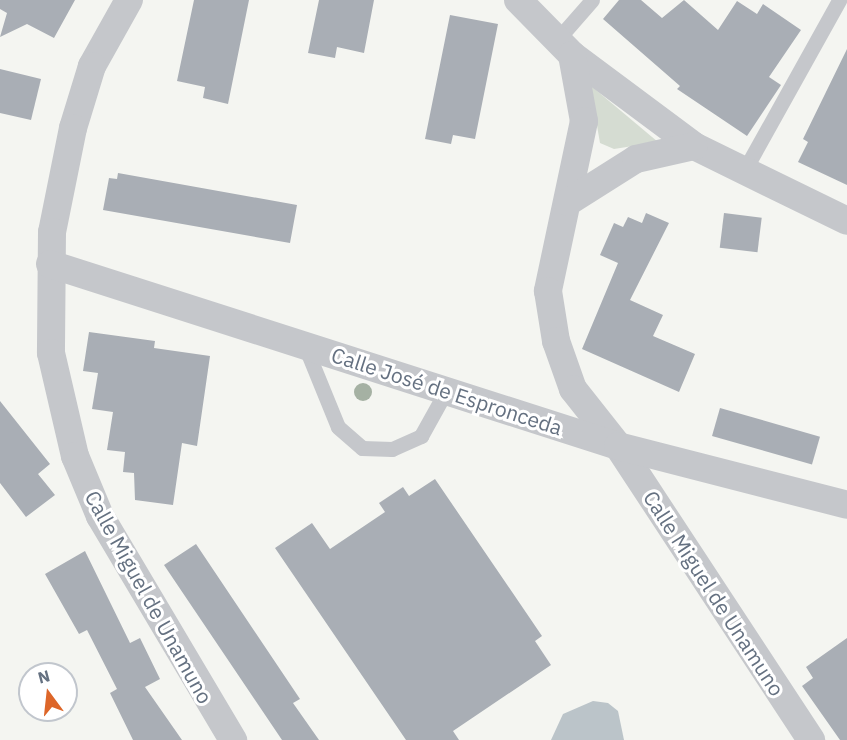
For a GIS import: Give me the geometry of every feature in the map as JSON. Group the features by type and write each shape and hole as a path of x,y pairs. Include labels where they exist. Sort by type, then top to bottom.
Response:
{"street":[{"name":"Calle Miguel de Unamuno","path":"129,0 116,17 92,66 73,128 50,264 51,352 75,456 100,516 233,740"},
{"path":"518,0 564,48 694,146 847,221"},
{"name":"Calle Miguel de Unamuno","path":"564,48 584,121 548,291 556,341 573,389 618,446 811,740"},
{"path":"568,202 636,159 694,146"},
{"name":"Calle José de Espronceda","path":"50,264 618,446 847,505"}],"lane":[{"path":"564,48 592,0"},
{"path":"744,171 839,0"},
{"path":"305,346 338,427 362,448 392,449 421,436 446,391"}],"shaded area":[{"path":"590,85 658,142 614,149 600,143"},
{"path":"593,701 608,703 618,711 624,740 551,740 563,714"}],"building":[{"path":"0,0 75,0 54,38 27,24 0,37 7,13 0,9"},
{"path":"194,0 249,0 228,104 203,98 205,87 177,81"},
{"path":"319,0 374,0 364,53 337,47 335,58 308,53"},
{"path":"619,0 641,0 662,18 684,0 718,30 737,1 757,14 763,4 801,30 769,77 781,85 747,136 677,89 680,86 603,19"},
{"path":"450,15 498,24 475,139 453,135 451,144 425,139"},
{"path":"847,49 847,185 798,162 808,142 803,139"},
{"path":"0,69 41,79 31,120 0,113"},
{"path":"118,173 297,205 290,243 103,210 109,178 117,179"},
{"path":"646,213 669,223 630,300 663,315 653,336 695,354 679,392 582,349 618,263 600,255 614,223 623,227 628,217 642,223"},
{"path":"724,213 762,218 757,252 720,248"},
{"path":"89,332 155,341 154,348 210,356 197,446 182,443 173,505 135,500 134,473 123,472 125,452 107,450 113,412 92,409 98,373 83,371"},
{"path":"0,401 50,464 38,474 55,495 26,517 0,483"},
{"path":"720,408 820,437 812,465 712,436"},
{"path":"435,479 542,636 535,641 551,665 453,731 459,740 406,740 275,548 312,523 330,549 385,512 379,503 403,487 409,496"},
{"path":"196,544 300,699 293,703 319,740 282,740 164,565"},
{"path":"85,551 130,643 140,638 160,679 145,687 182,740 133,740 110,693 117,689 87,630 79,634 45,574"},
{"path":"847,638 847,740 840,740 802,686 813,678 806,667"}]}
